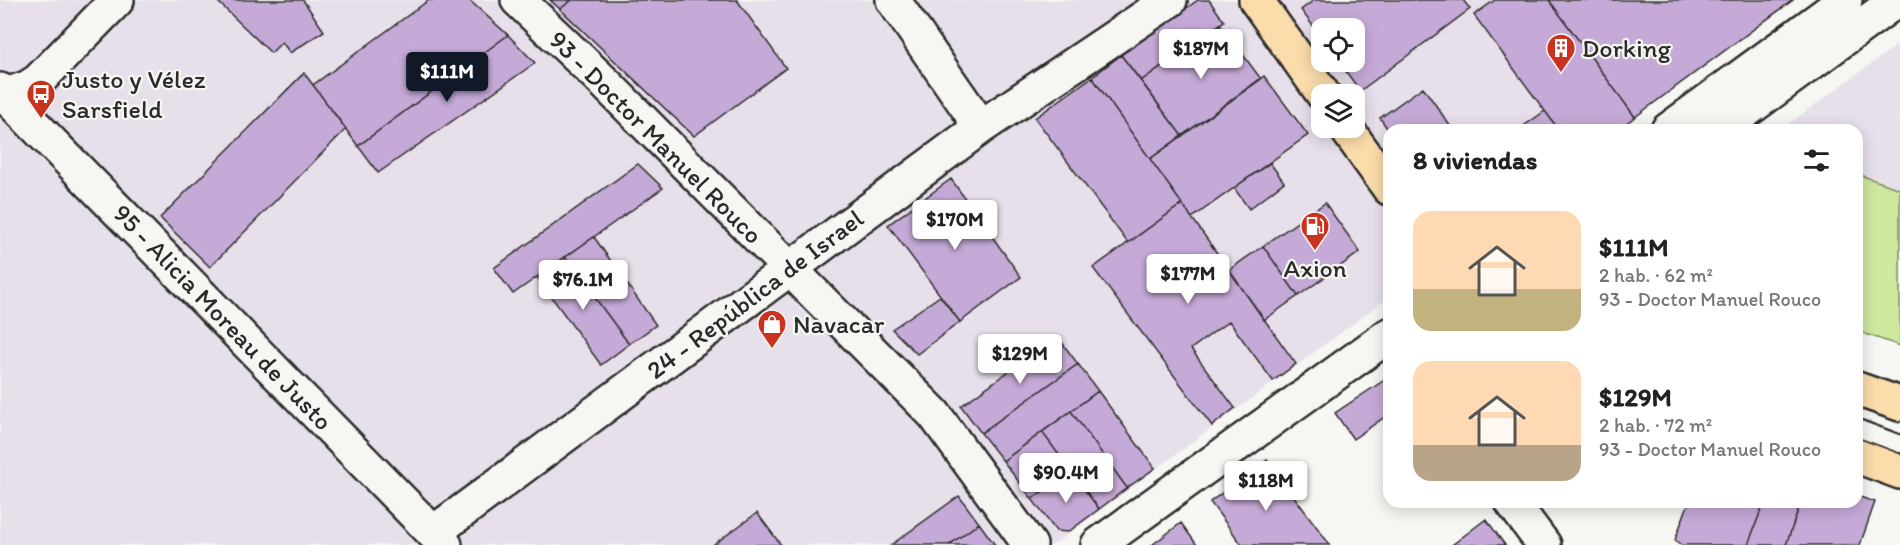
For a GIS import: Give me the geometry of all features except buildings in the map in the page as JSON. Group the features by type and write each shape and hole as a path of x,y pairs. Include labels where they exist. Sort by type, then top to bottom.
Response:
{"main road":[{"path":"1256,0 1316,84"},
{"path":"1353,138 1383,180"},
{"path":"1863,391 1900,404"},
{"path":"1863,458 1900,472"}],"street":[{"path":"2,94 27,88 38,81 117,0"},
{"name":"93 - Doctor Manuel Rouco","path":"518,0 604,82 934,414 1030,545"},
{"path":"893,0 981,127"},
{"name":"24 - República de Israel","path":"439,539 789,268 981,127 1170,0"},
{"path":"1676,124 1845,0"},
{"path":"1727,124 1898,0"},
{"name":"95 - Alicia Moreau de Justo","path":"2,94 439,539"},
{"path":"1098,545 1383,339"},
{"path":"1516,508 1544,545"}],"lane":[{"path":"1863,431 1900,444"}],"shaded area":[{"path":"0,0 1790,0 1622,124 1383,124 1383,301 1053,545 0,545"},
{"path":"1900,43 1900,346 1863,333 1863,124 1788,124"}],"green space":[{"path":"1863,176 1900,189 1900,346 1863,333"}],"place":[{"name":"Dorking","path":"1561,74"},
{"name":"Justo y Vélez Sarsfield","path":"41,120"},
{"name":"Axion","path":"1315,252"},
{"name":"Navacar","path":"772,350"}]}
